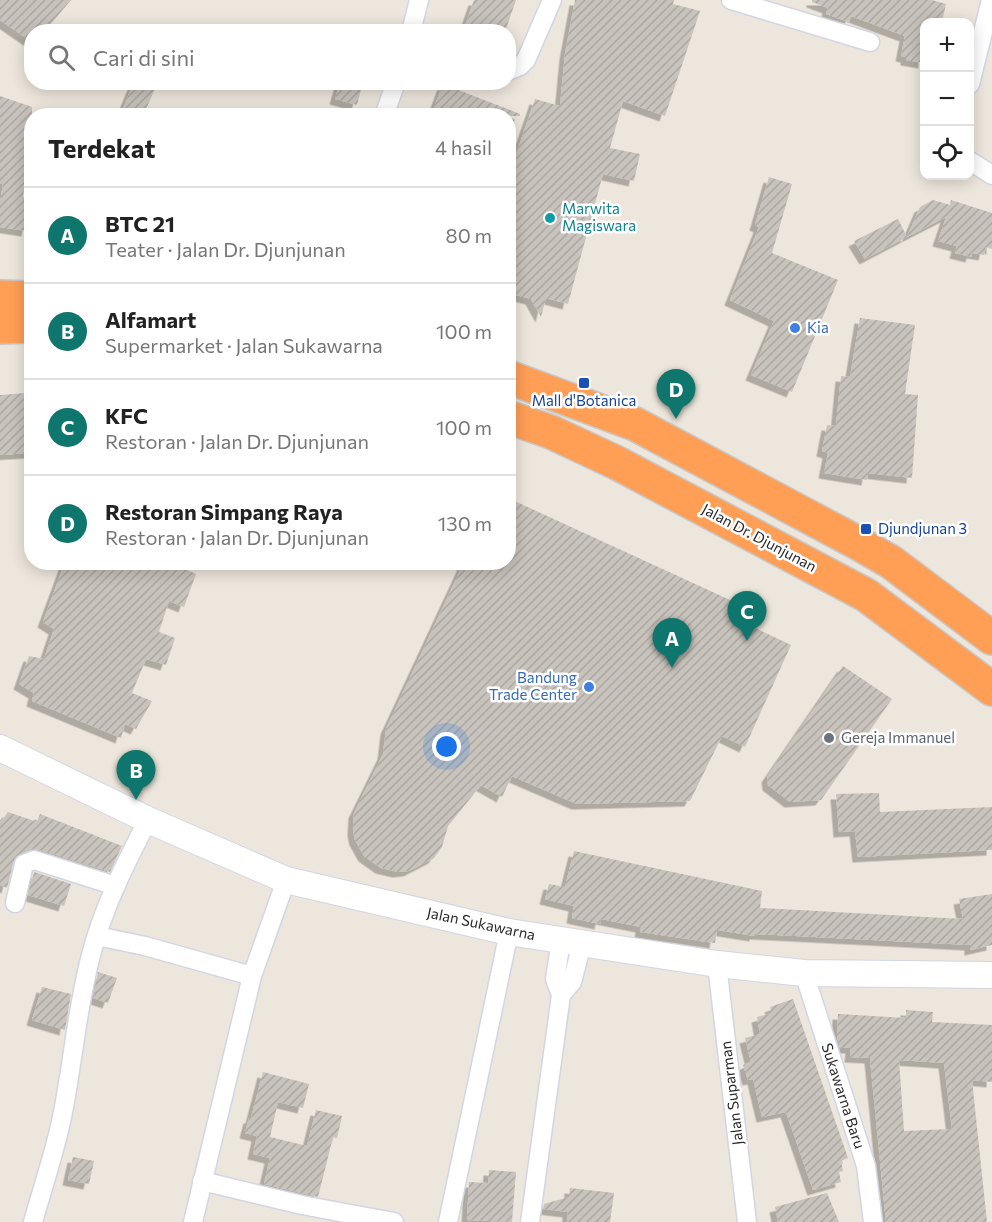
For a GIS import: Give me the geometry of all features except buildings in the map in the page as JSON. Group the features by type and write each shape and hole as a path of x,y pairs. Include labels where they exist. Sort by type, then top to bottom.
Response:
{"highway":[{"path":"0,297 24,298"},
{"path":"0,327 24,326"},
{"path":"516,380 635,423 856,542 891,562 992,638"},
{"name":"Jalan Dr. Djunjunan","path":"516,420 551,432 617,463 866,595 992,689"}],"street":[{"path":"413,24 418,0"},
{"path":"516,67 526,60 552,0"},
{"path":"731,0 870,42"},
{"path":"972,72 991,0"},
{"path":"387,108 393,90"},
{"path":"974,164 992,175"},
{"name":"Jalan Sukawarna","path":"1,752 148,820 286,880 508,932 717,964 804,973 992,975"},
{"path":"33,1222 63,1114 81,996 97,936 122,868 148,820"},
{"path":"15,903 24,864 34,860 116,886"},
{"path":"193,1222 252,976 286,880"},
{"path":"448,1222 508,932"},
{"path":"97,936 145,946 252,976"},
{"path":"530,1222 561,995 555,979 571,942"},
{"name":"Jalan Suparman","path":"717,964 747,1222"},
{"name":"Sukawarna Baru","path":"804,973 866,1166 873,1222"},
{"path":"202,1181 300,1214 394,1222"}],"place":[{"name":"Marwita Magiswara","path":"550,218"},
{"name":"Kia","path":"795,328"},
{"name":"Mall d'Botanica","path":"584,383"},
{"name":"Restoran Simpang Raya","path":"676,419"},
{"name":"Djundjunan 3","path":"866,529"},
{"name":"KFC","path":"747,641"},
{"name":"BTC 21","path":"672,668"},
{"name":"Bandung Trade Center","path":"589,687"},
{"name":"Gereja Immanuel","path":"829,738"},
{"name":"Alfamart","path":"136,800"}]}
